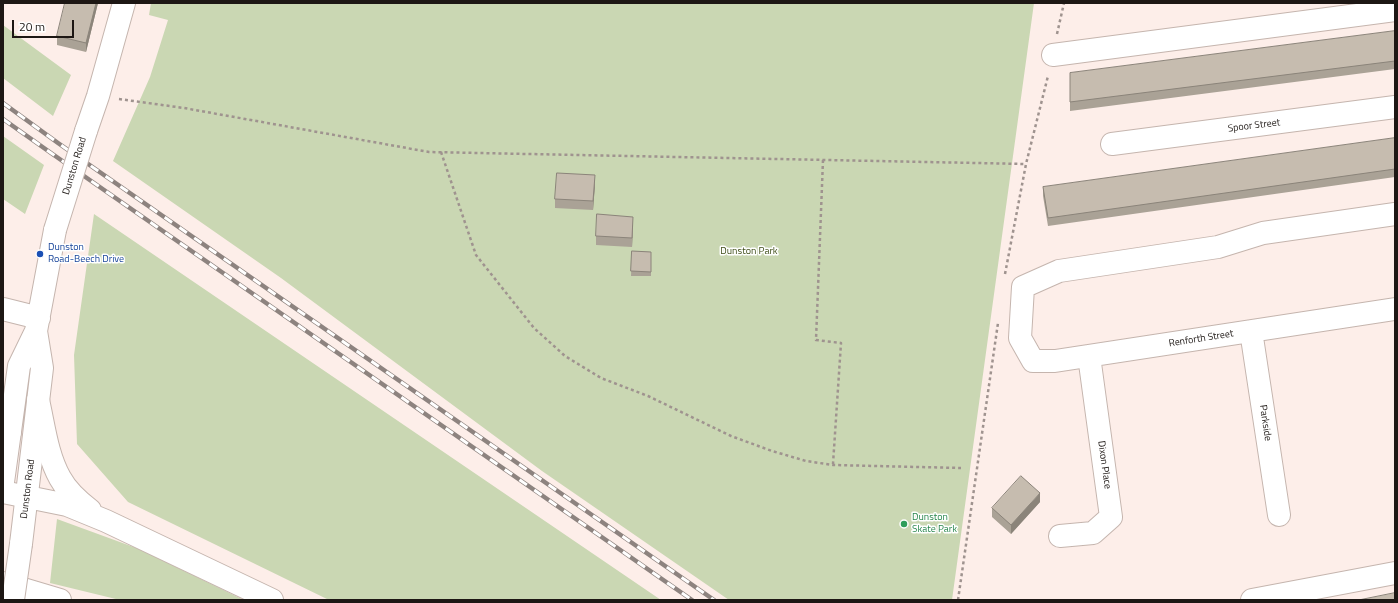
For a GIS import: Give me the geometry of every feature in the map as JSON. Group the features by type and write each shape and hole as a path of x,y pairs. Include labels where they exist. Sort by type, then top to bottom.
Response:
{"main road":[{"name":"Dunston Road","path":"3,482 7,438 19,366 38,324 55,230 98,96 124,3"},
{"path":"1053,55 1395,10"},
{"name":"Spoor Street","path":"1112,144 1395,108"},
{"name":"Renforth Street","path":"1395,214 1264,233 1218,247 1059,271 1023,287 1020,338 1033,362 1055,362 1395,309"},
{"path":"3,309 38,324"},
{"name":"Dunston Road","path":"13,600 42,368 38,324"},
{"name":"Parkside","path":"1251,331 1279,515"},
{"name":"Dixon Place","path":"1060,536 1093,533 1111,518 1090,356"},
{"path":"38,400 50,452 54,466 60,478 75,497 106,521"},
{"path":"3,492 67,505 106,521 272,600"},
{"path":"1252,600 1395,573"},
{"path":"3,583 60,600"}],"path":[{"path":"1004,280 1026,164 1053,55 1064,3"},
{"path":"98,96 184,108 429,152 1026,164"},
{"path":"441,152 476,255 534,328 564,356 601,378 648,396 731,436 772,451 806,461 834,464 961,468"},
{"path":"823,160 816,340 841,343 834,464"},
{"path":"958,600 998,319"}],"green space":[{"name":"Dunston Park","path":"151,3 1034,3 952,600 729,600 542,471 281,278 113,161 150,77 168,20 149,15"},
{"path":"3,25 71,75 53,116 3,78"},
{"path":"3,136 44,165 25,214 3,199"},
{"path":"94,214 661,600 329,600 128,502 77,444 74,355"},
{"path":"57,519 139,549 244,600 120,600 50,583"}],"building":[{"path":"65,3 96,3 86,43 57,36"},
{"path":"1395,31 1395,61 1070,102 1070,73"},
{"path":"1395,138 1395,169 1048,218 1043,187"},
{"path":"557,173 595,175 593,201 555,199"},
{"path":"597,214 633,217 632,238 596,236"},
{"path":"632,251 651,252 651,272 631,271"},
{"path":"1021,476 1040,493 1011,525 992,508"},
{"path":"1395,593 1395,600 1359,600"}],"railway":[{"path":"3,103 58,143 714,600"},
{"path":"3,119 692,600"}],"place":[{"name":"Dunston Road-Beech Drive","path":"40,254"},
{"name":"Dunston Skate Park","path":"904,524"}]}
